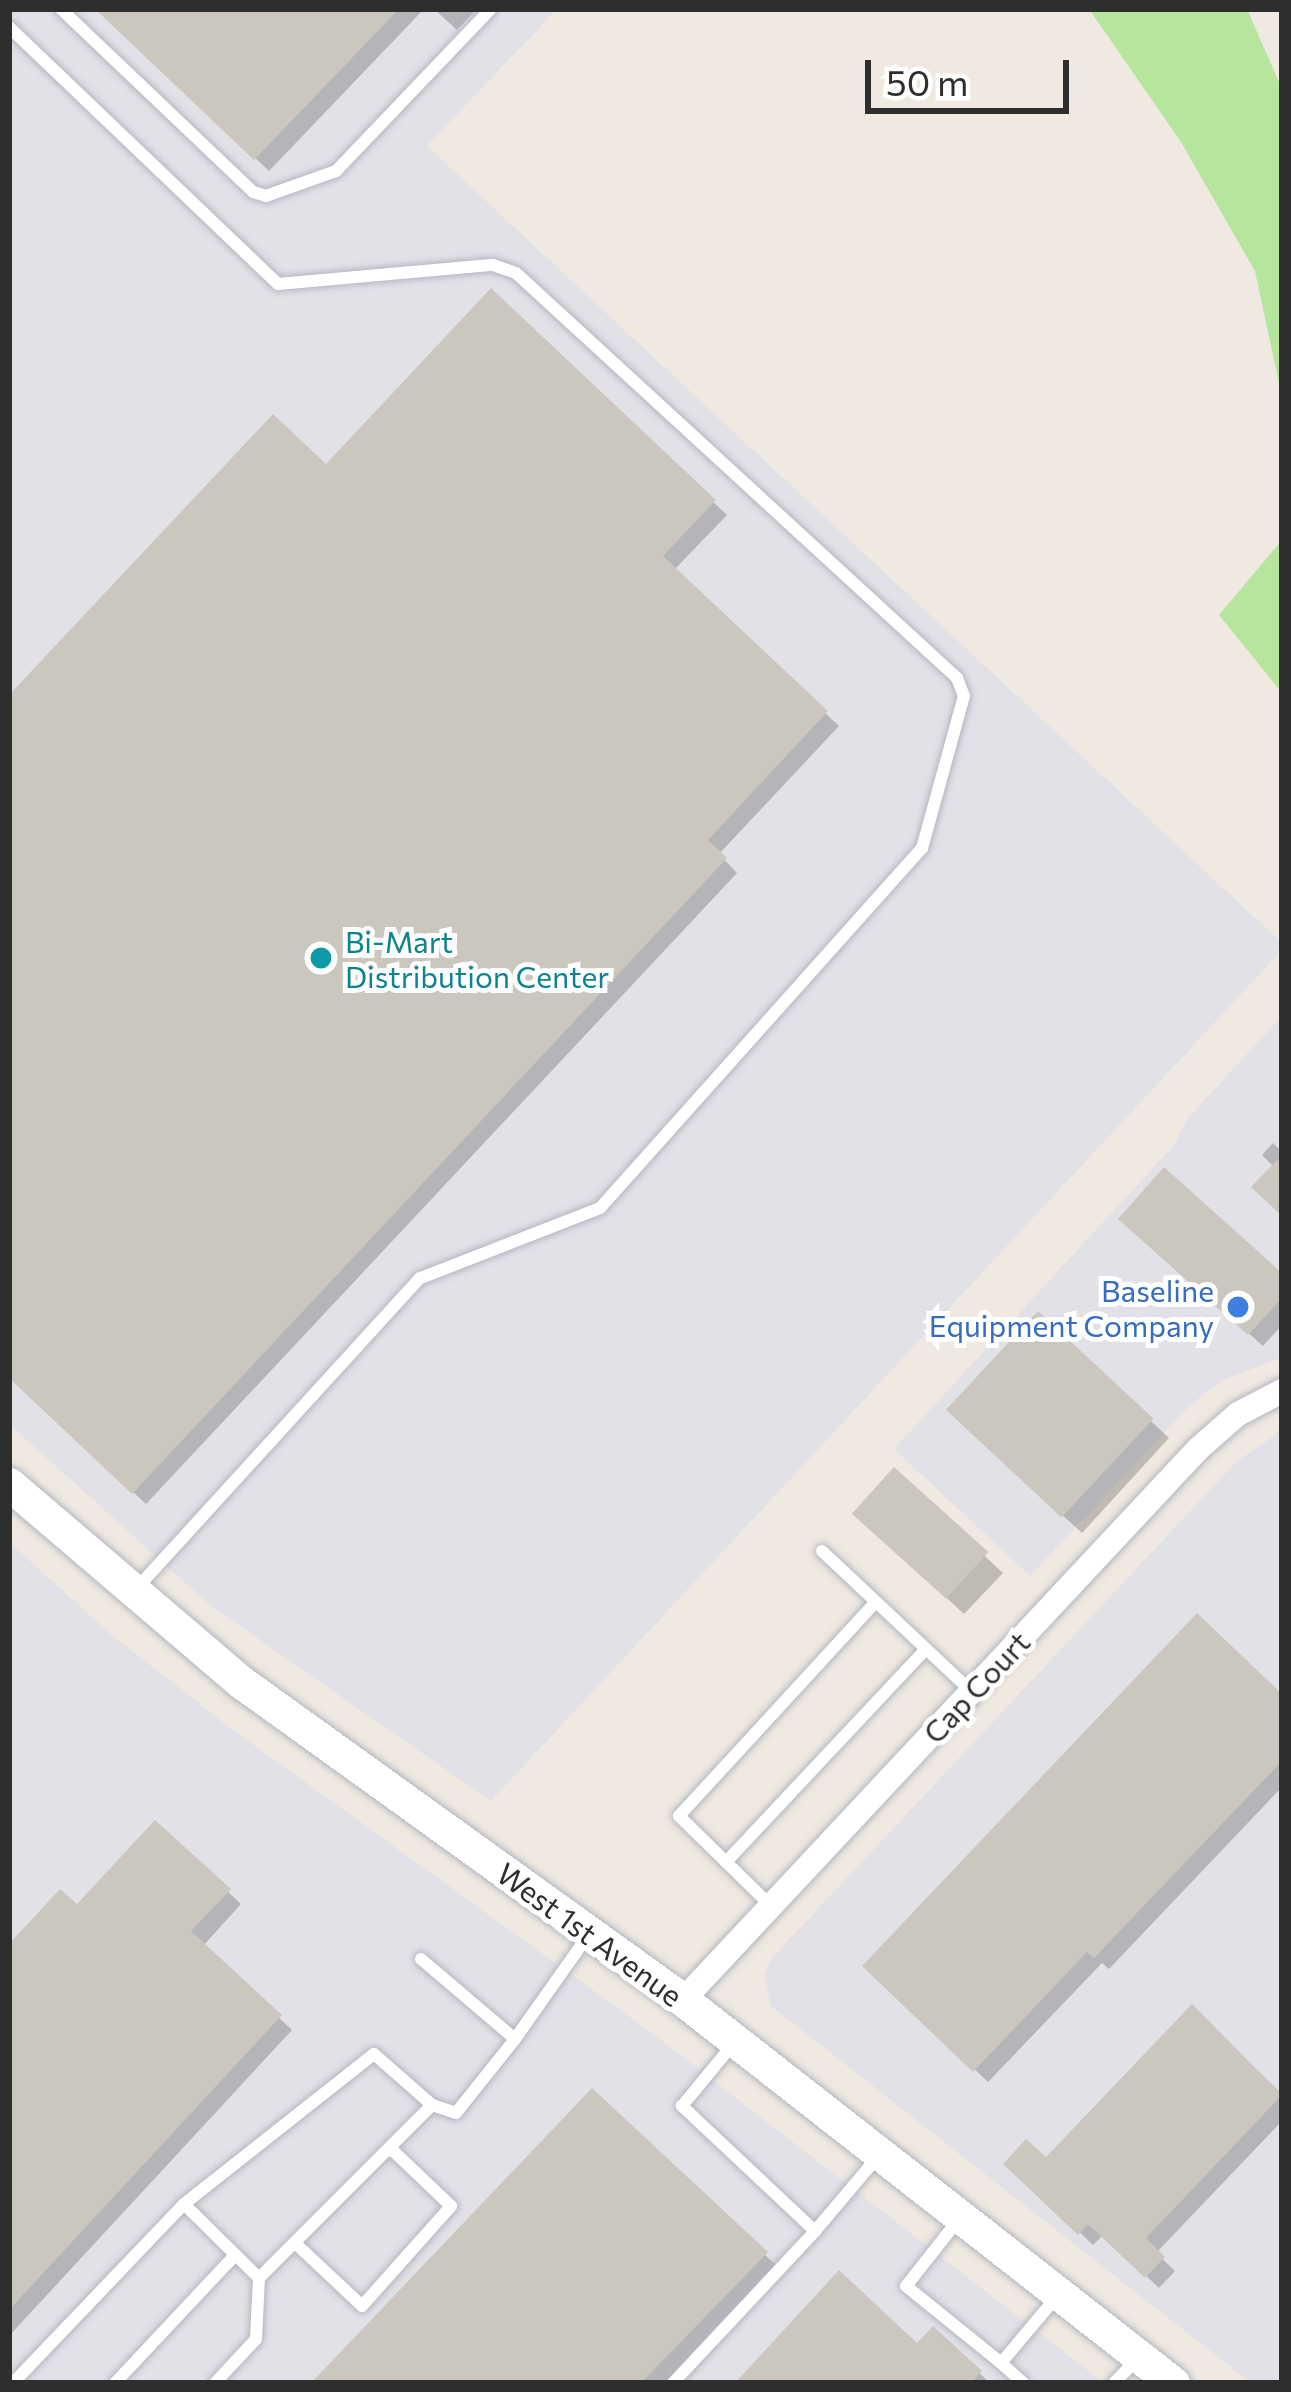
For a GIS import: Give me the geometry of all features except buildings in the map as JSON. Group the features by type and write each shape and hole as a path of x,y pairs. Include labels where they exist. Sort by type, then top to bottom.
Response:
{"street":[{"name":"Cap Court","path":"683,2000 1198,1449 1238,1414 1282,1391"},
{"name":"West 1st Avenue","path":"9,1484 132,1594 241,1682 683,2000 1173,2383"}],"lane":[{"path":"61,9 253,192 266,196 336,171 491,9"},
{"path":"9,27 278,284 493,265 516,273 957,678 964,696 922,848 600,1208 420,1277 132,1594"},
{"path":"822,1551 971,1691"},
{"path":"771,1906 679,1816 876,1602"},
{"path":"726,1862 926,1649"},
{"path":"13,2383 184,2204 374,2054 433,2105 456,2114 590,1933"},
{"path":"421,1959 515,2039"},
{"path":"736,2040 682,2106 815,2231"},
{"path":"215,2383 256,2338 260,2278 433,2105"},
{"path":"295,2243 362,2306 451,2206 390,2148"},
{"path":"673,2383 815,2231 880,2152"},
{"path":"184,2204 260,2278"},
{"path":"962,2216 906,2286 1023,2383"},
{"path":"115,2383 235,2255"},
{"path":"1001,2363 1060,2294"},
{"path":"1114,2383 1139,2356"}],"shaded area":[{"path":"9,9 557,9 427,146 1282,943 1282,950 491,1801 211,1606 9,1424"},
{"path":"1282,1016 1282,1357 1221,1381 1189,1406 1030,1576 894,1449 1174,1145 1187,1119"},
{"path":"1282,1430 1282,2383 1251,2383 771,2006 764,1974 771,1959 1236,1462"},
{"path":"9,1542 113,1636 232,1729 652,2033 1104,2383 9,2383"}],"green space":[{"path":"1089,9 1247,9 1282,89 1282,397 1255,271 1181,142"},
{"path":"1282,540 1282,693 1219,615"}],"place":[{"name":"Bi-Mart Distribution Center","path":"321,958"},
{"name":"Baseline Equipment Company","path":"1238,1307"}]}
